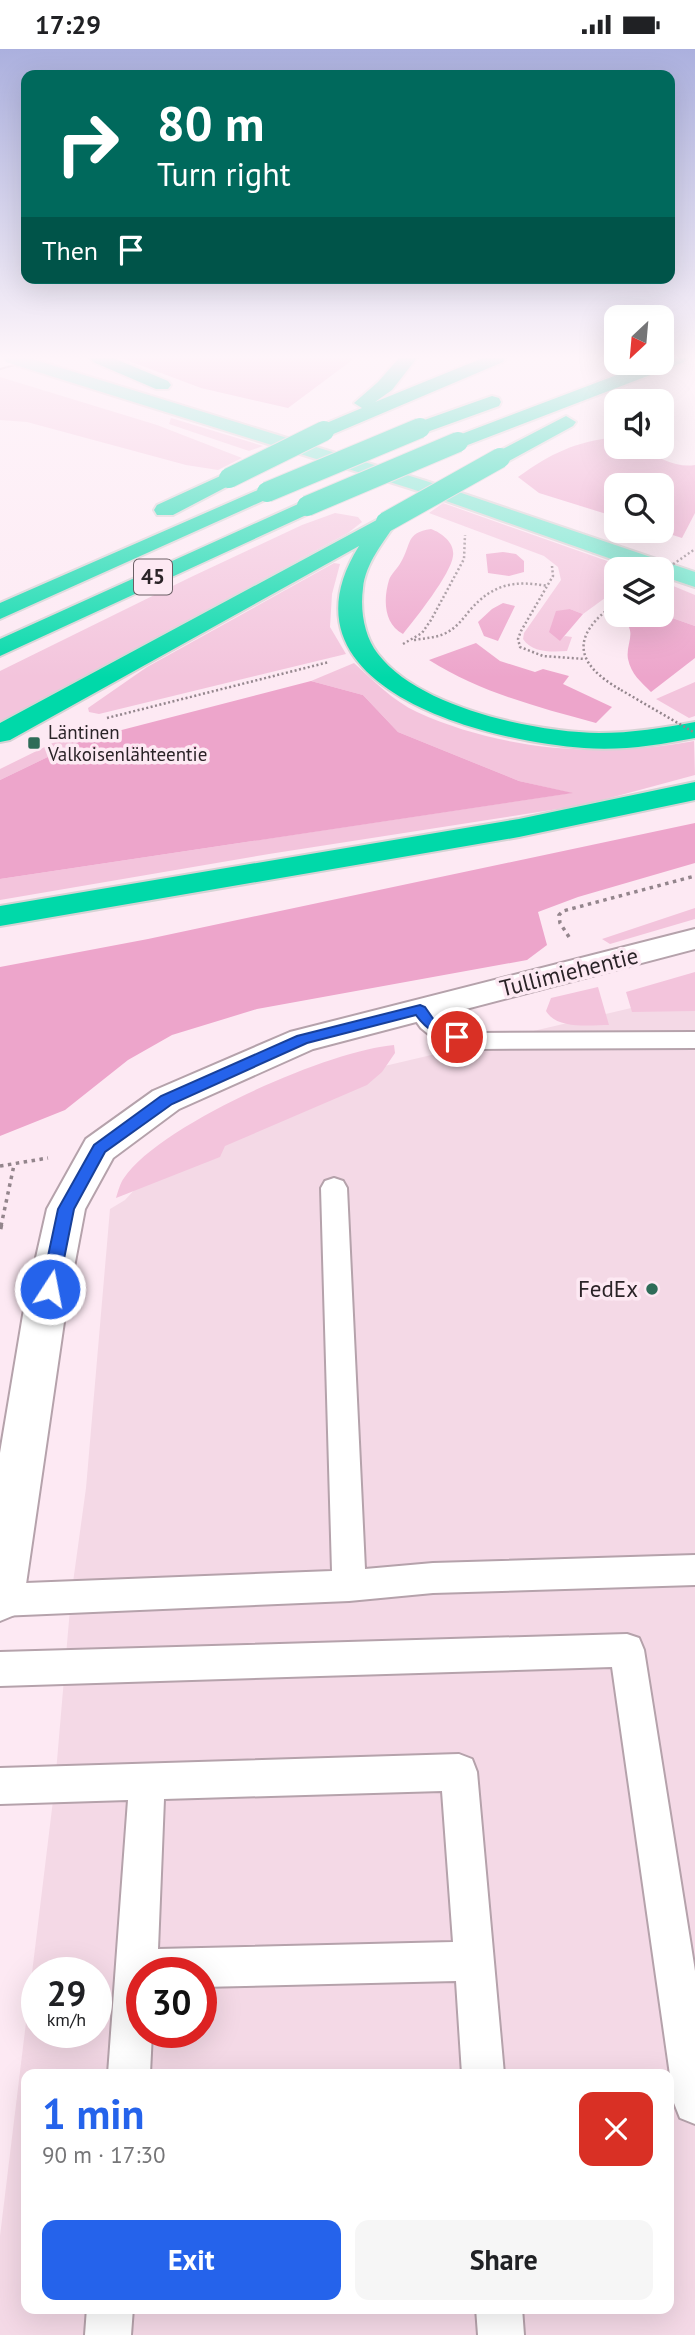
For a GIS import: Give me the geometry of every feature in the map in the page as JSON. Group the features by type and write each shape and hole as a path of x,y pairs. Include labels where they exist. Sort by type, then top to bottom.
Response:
{"highway":[{"path":"145,520 256,465"},
{"name":"45","path":"0,612 332,465"},
{"name":"45","path":"0,649 307,506 404,465"},
{"path":"0,734 488,465"},
{"path":"386,522 359,566 351,586 350,610 359,643 368,658 410,693 463,717 527,734 586,740 626,740 695,731"},
{"path":"0,592 72,556"},
{"path":"0,916 519,828 695,791"}],"main road":[{"path":"354,465 695,580"},
{"path":"414,465 695,559"}],"street":[{"name":"Tullimiehentie","path":"0,1599 44,1315 66,1209 99,1149 166,1100 302,1040 695,939"}],"lane":[{"path":"420,1010 429,1023 440,1031 476,1041 695,1040"},
{"path":"334,1188 349,1586"},
{"path":"0,1599 349,1586 433,1578 695,1570"},
{"path":"0,1669 627,1650 695,2103"},
{"path":"0,1786 459,1772 483,2069"},
{"path":"138,1957 147,1782"},
{"path":"217,1967 475,1961"},
{"path":"129,2069 131,2048"},
{"path":"108,2335 110,2314"},
{"path":"499,2314 501,2335"}],"path":[{"path":"414,640 431,620 464,559 465,530"},
{"path":"674,564 695,549"},
{"path":"547,562 554,568 548,586 521,631 518,639 520,647 543,656 586,659"},
{"path":"396,646 414,640 439,637 451,630 469,610 499,585 510,583 548,586"},
{"path":"604,611 588,629 585,640 586,659 590,668 621,690 695,731"},
{"path":"101,719 341,660"},
{"path":"569,937 560,923 559,915 563,911 695,876"},
{"path":"0,1229 14,1164"}],"shaded area":[{"path":"185,465 229,465 218,470"},
{"path":"536,465 695,465 695,513 682,538 674,535 674,473 604,473 604,513 539,493 518,477"},
{"path":"443,503 604,560 604,599 583,614 570,609 560,640 565,636 572,637 567,651 537,649 523,639 524,633 561,580 558,567 544,556 429,513"},
{"path":"335,513 358,517 362,522 348,533 0,723 0,671 191,577 302,525"},
{"path":"431,529 447,539 452,547 451,564 403,634 392,624 387,611 389,580 413,536"},
{"path":"486,554 516,554 524,561 524,572 509,576 488,573"},
{"path":"334,563 340,564 332,594 330,627 346,654 99,714 89,712 88,708 147,667"},
{"path":"674,586 695,595 695,626 674,619"},
{"path":"503,603 515,606 498,641 484,636 478,622"},
{"path":"570,609 583,614 560,641 549,632 556,611"},
{"path":"674,619 695,626 695,658 651,692 629,664 629,627 674,627"},
{"path":"476,643 500,661 535,672 543,669 569,676 563,684 612,707 596,723 531,705 490,690 429,660"},
{"path":"354,663 384,690 417,712 450,725 518,743 589,750 694,741 695,775 584,805 269,854 0,900 0,879 571,793 519,781 398,732 363,695 311,681"},
{"path":"311,681 363,695 398,732 519,781 573,793 0,879 0,780 83,740"},
{"path":"695,682 695,716 689,718 656,699"},
{"path":"67,736 83,740 0,780 0,769"},
{"path":"695,823 695,863 578,897 538,912 547,945 527,960 257,1009 172,1035 128,1060 65,1110 0,1136 0,967 148,939"},
{"path":"695,908 695,919 610,944 602,939"},
{"path":"695,972 695,1011 632,1012 626,992"},
{"path":"598,987 609,1025 566,1024 551,1017 546,1011 551,998"},
{"path":"695,993 695,2335 0,2335 0,2236 23,2048 112,2048 112,1957 34,1957 55,1784 71,1597 86,1488 110,1209 125,1200 161,1161 274,1092"},
{"path":"394,1045 395,1053 382,1072 367,1085 225,1146 220,1157 116,1198 123,1180 143,1157 172,1135 208,1114 248,1093 330,1060"}],"place":[{"name":"Läntinen Valkoisenlähteentie","path":"34,743"},
{"name":"FedEx","path":"652,1289"}],"route":[{"path":"50,1289 66,1209 99,1149 166,1100 302,1040 420,1010 429,1023 440,1031 457,1037"}]}
